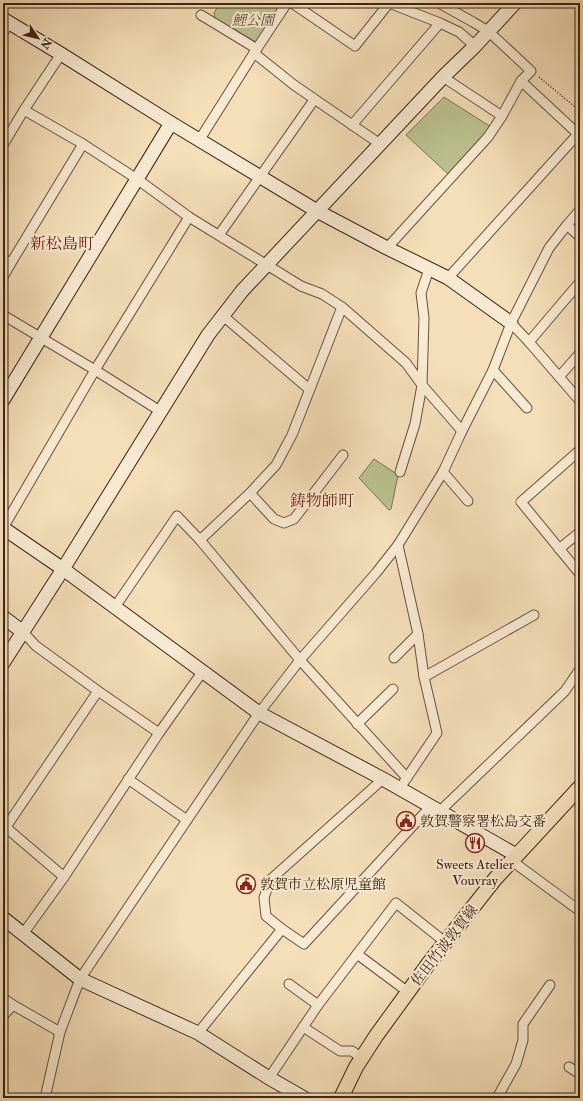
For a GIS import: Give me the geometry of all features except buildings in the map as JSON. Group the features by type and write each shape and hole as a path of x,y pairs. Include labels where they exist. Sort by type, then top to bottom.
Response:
{"main road":[{"name":"佐田竹波敦賀線","path":"341,1098 362,1058 376,1036 428,963 495,879 580,787"}],"street":[{"path":"200,140 287,3"},
{"path":"292,3 355,46 389,3 459,32 475,46"},
{"path":"387,248 488,137 502,116 521,81 531,71 488,31 439,3"},
{"path":"3,663 63,569 160,411 222,315 242,291 317,211 515,3"},
{"path":"201,15 256,51 294,86 380,144"},
{"path":"352,125 440,23"},
{"path":"5,25 61,54 171,123 317,211 448,278 511,323 580,401"},
{"path":"3,146 24,110 61,54"},
{"path":"443,77 502,116"},
{"path":"448,278 578,134 521,81"},
{"path":"219,235 314,100"},
{"path":"24,110 83,144 137,178 189,217 302,286 322,294 342,307 406,363 422,385 462,431"},
{"path":"3,400 171,123"},
{"path":"3,277 7,261 83,144"},
{"path":"45,1098 60,1032 80,979 259,713 300,660 398,546 443,472 493,370 511,323 549,248 580,210"},
{"path":"189,217 95,370 3,528 63,569 259,713 383,779 404,784"},
{"path":"567,225 580,237"},
{"path":"400,472 416,424 422,385 424,318 421,293 429,269"},
{"path":"529,342 580,282"},
{"path":"200,540 250,493 276,465 292,435 342,307"},
{"path":"3,315 160,411"},
{"path":"222,315 309,390"},
{"path":"559,377 580,353"},
{"path":"493,370 527,408"},
{"path":"580,450 521,502 580,574"},
{"path":"250,493 274,519 284,523 294,519 343,455"},
{"path":"443,472 468,501"},
{"path":"115,607 177,516 200,540 300,660 358,724 404,784 435,808 514,858 580,911"},
{"path":"560,549 580,532"},
{"path":"398,546 418,634 424,677 437,732 404,784"},
{"path":"424,677 534,614"},
{"path":"3,618 23,632 36,646 159,733"},
{"path":"394,658 418,634"},
{"path":"383,779 270,880 264,898 266,916 304,944 435,808 565,691 580,669"},
{"path":"23,934 64,877 159,733 203,671"},
{"path":"358,724 393,689"},
{"path":"64,877 4,826 98,691"},
{"path":"128,779 187,820"},
{"path":"268,1078 318,1005 396,903 445,942"},
{"path":"3,918 80,979 198,1033 268,1078 304,1098"},
{"path":"198,1033 282,929"},
{"path":"356,954 408,992"},
{"path":"289,984 318,1005"},
{"path":"497,1098 516,1064 523,1040 523,1024 550,985"},
{"path":"3,998 12,1005 60,1032"},
{"path":"3,1016 12,1005"},
{"path":"303,1027 340,1051 352,1051 362,1058"},
{"path":"569,1067 580,1074"}],"path":[{"path":"531,71 580,111"}],"green space":[{"name":"鯉公園","path":"220,3 283,3 256,42 215,18 214,13"},
{"path":"444,97 491,127 448,174 406,135"},
{"path":"374,459 398,475 391,509 389,510 359,478"}],"place":[{"name":"敦賀警察署松島交番","path":"406,821"},
{"name":"Sweets Atelier Vouvray","path":"475,843"},
{"name":"敦賀市立松原児童館","path":"246,884"}],"district":[{"name":"新松島町","path":"62,243"},
{"name":"鋳物師町","path":"322,500"}]}
